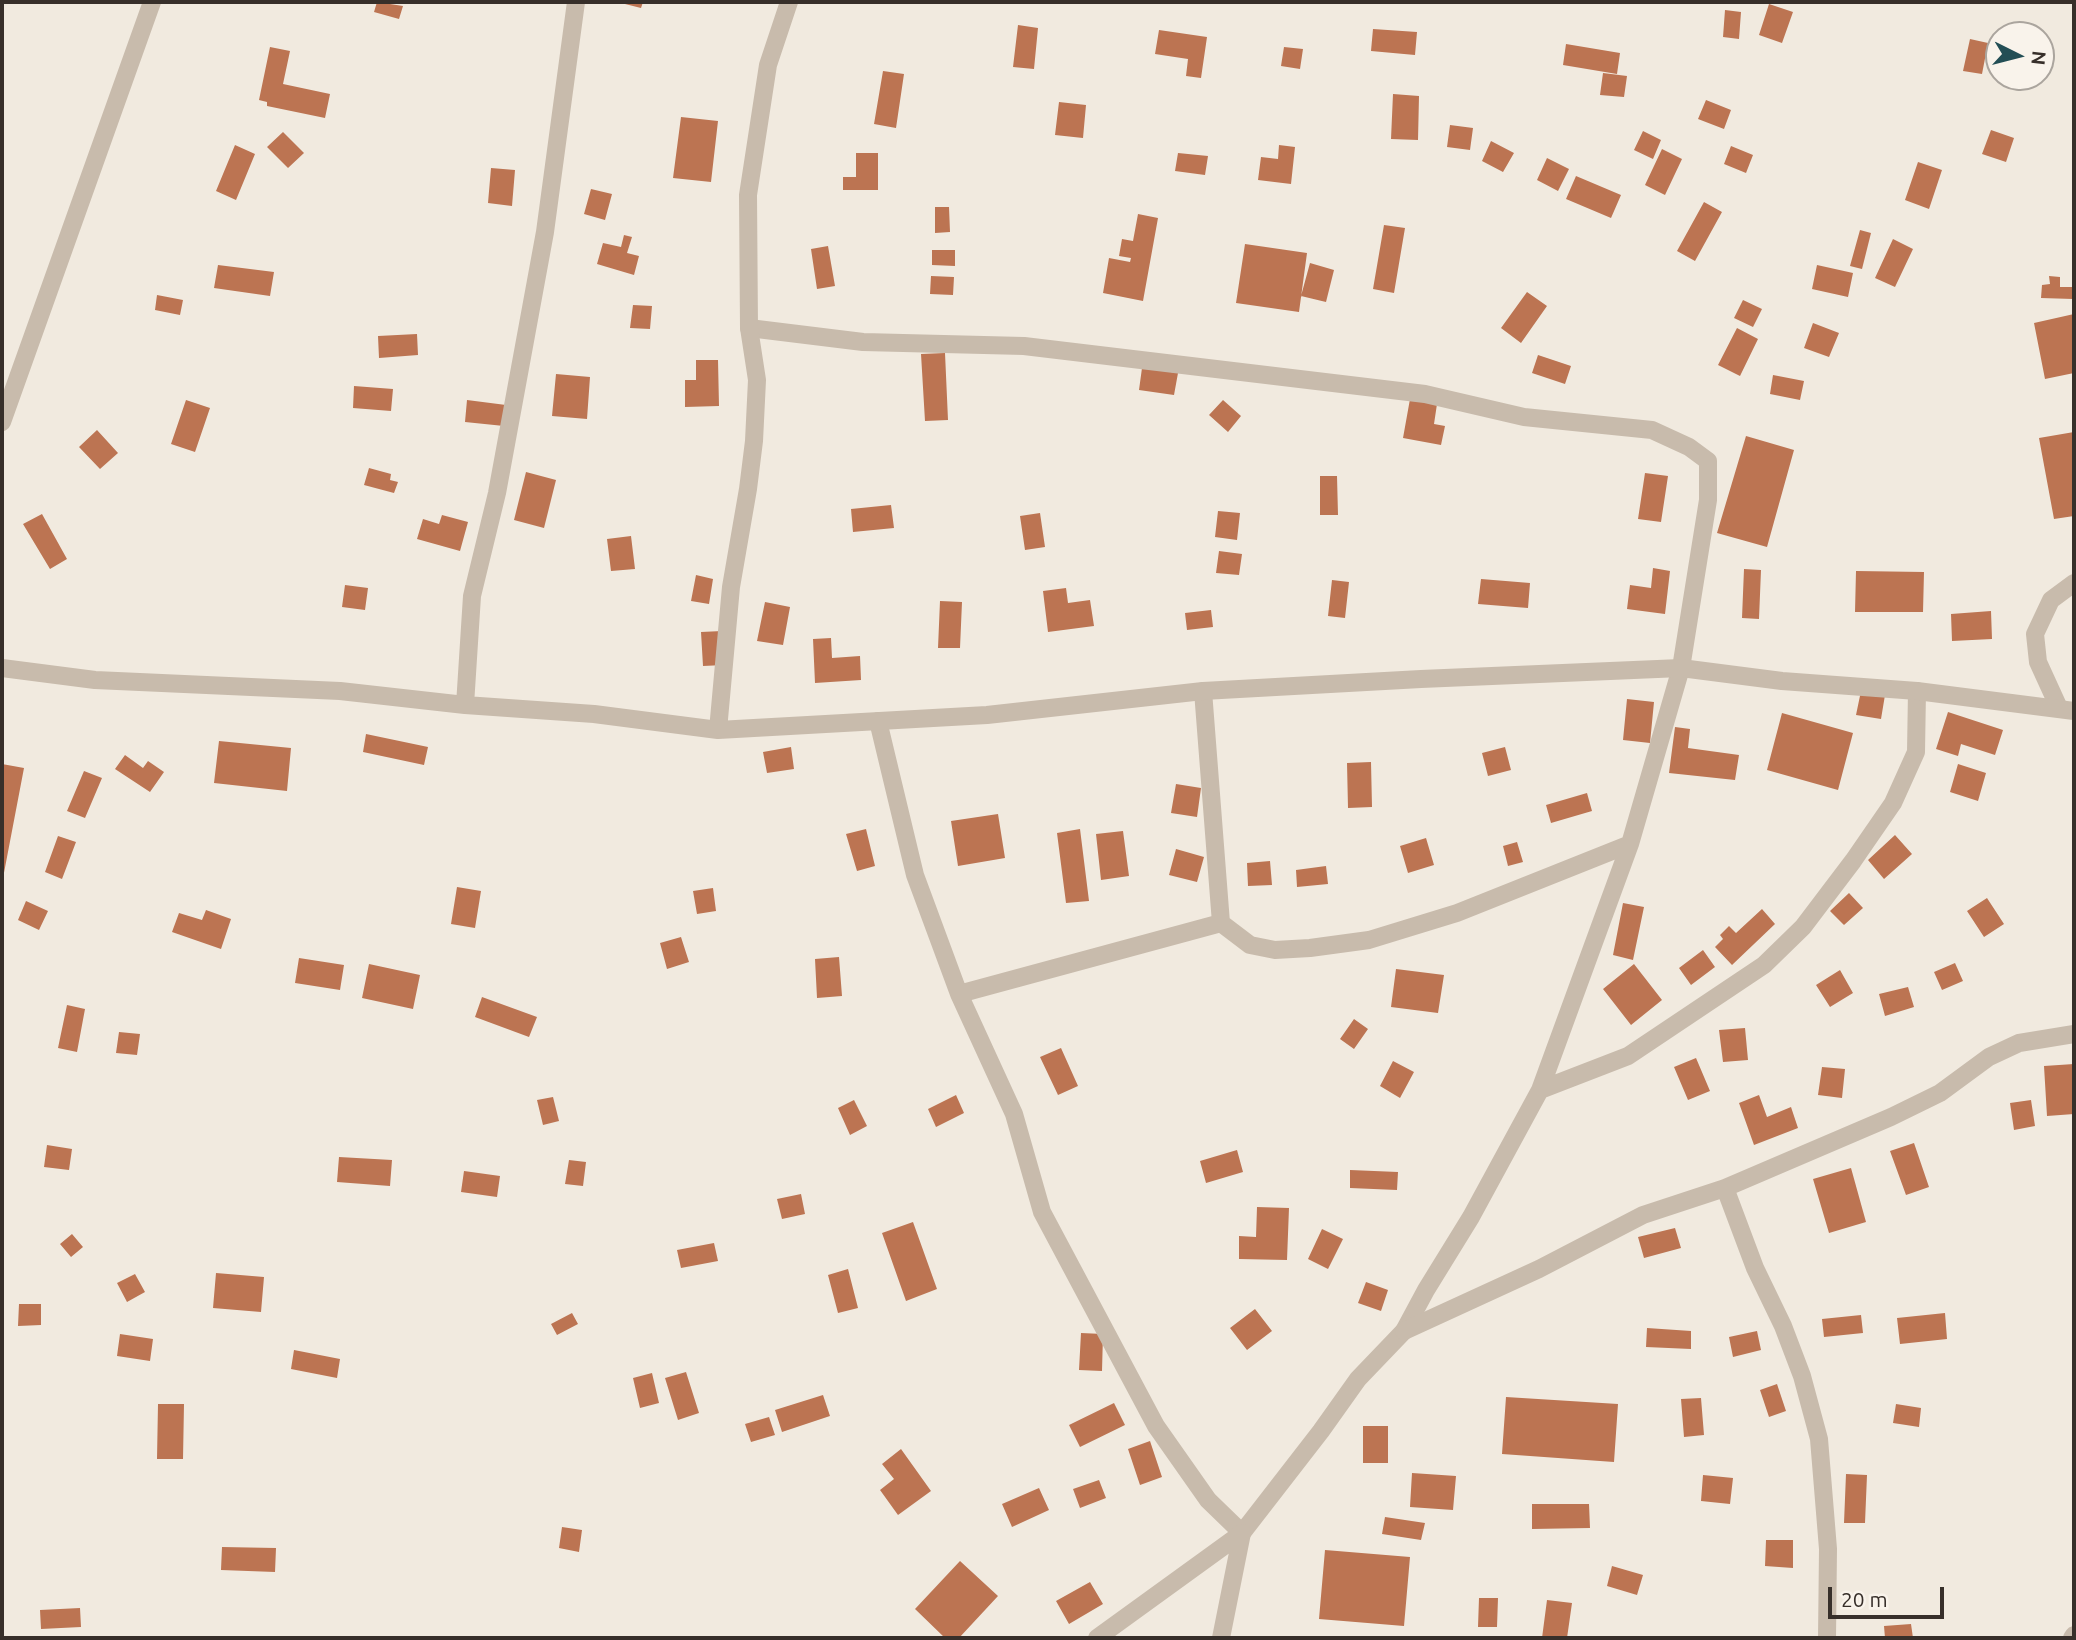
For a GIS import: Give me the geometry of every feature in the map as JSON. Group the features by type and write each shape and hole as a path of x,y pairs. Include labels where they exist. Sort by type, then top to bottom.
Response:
{"street":[{"path":"2,422 152,2"},
{"path":"465,705 472,596 497,493 545,232 576,2"},
{"path":"718,730 731,587 754,441 757,380 749,328 748,195 768,65 789,2"},
{"path":"749,328 863,342 1024,346 1425,394 1524,417 1652,430 1689,447 1708,460 1708,500 1681,668 1630,844 1540,1090 1471,1217 1404,1331 1358,1379 1242,1533 1097,1638"},
{"path":"2067,710 2038,662 2035,634 2051,600 2074,583"},
{"path":"2,668 95,680 340,691 465,705 594,714 718,730 988,715 1203,691 1681,668 1782,681 1917,691 2067,710"},
{"path":"1203,691 1222,923 1250,945 1275,950 1369,940 1457,913 1630,844"},
{"path":"1540,1090 1628,1056 1764,965 1803,927 1893,803 1916,752 1917,691"},
{"path":"878,721 915,875 959,995 1014,1114 1042,1212 1156,1426 1208,1500 1242,1533"},
{"path":"959,995 1222,923"},
{"path":"1404,1331 1539,1269 1643,1215 1724,1188 1903,1111 1940,1093 1989,1057 2019,1043 2074,1034"},
{"path":"1724,1188 1802,1376 1819,1439 1828,1549 1827,1638"},
{"path":"1221,1638 1242,1533"}],"building":[{"path":"377,2 403,6 399,19 374,12"},
{"path":"617,2 643,2 641,8"},
{"path":"1769,4 1793,12 1782,43 1759,35"},
{"path":"1725,10 1741,12 1739,39 1723,37"},
{"path":"1018,25 1038,28 1034,69 1013,67"},
{"path":"1373,29 1417,32 1415,55 1371,51"},
{"path":"1159,30 1207,37 1201,78 1186,76 1188,59 1155,54"},
{"path":"1970,39 1985,42 1982,74 1963,71"},
{"path":"1566,44 1620,53 1617,74 1563,65"},
{"path":"270,47 290,51 283,84 330,94 325,118 267,106 267,102 259,100"},
{"path":"1284,47 1303,49 1300,69 1281,66"},
{"path":"883,71 904,74 896,128 874,124"},
{"path":"1603,73 1627,76 1624,97 1600,95"},
{"path":"1393,94 1419,96 1418,140 1391,139"},
{"path":"1706,100 1731,110 1724,129 1698,119"},
{"path":"1059,102 1086,105 1083,138 1055,135"},
{"path":"681,117 718,121 711,182 673,178"},
{"path":"1450,125 1473,128 1470,150 1447,147"},
{"path":"1991,130 2014,138 2006,162 1982,154"},
{"path":"1643,131 1661,140 1653,159 1634,150"},
{"path":"283,132 304,153 288,168 267,147"},
{"path":"1491,141 1514,153 1503,172 1482,161"},
{"path":"235,145 255,154 236,200 216,191"},
{"path":"1279,145 1295,147 1291,184 1258,180 1261,157 1278,159"},
{"path":"1731,146 1753,155 1746,173 1724,164"},
{"path":"1662,149 1682,159 1665,195 1645,185"},
{"path":"856,153 878,153 878,190 843,190 843,177 856,177"},
{"path":"1178,153 1208,156 1205,175 1175,171"},
{"path":"1547,158 1569,169 1558,191 1537,180"},
{"path":"1918,162 1942,170 1929,209 1905,200"},
{"path":"491,168 515,170 512,206 488,203"},
{"path":"1576,176 1621,195 1611,218 1566,199"},
{"path":"591,189 612,194 605,220 584,214"},
{"path":"1704,202 1722,212 1695,261 1677,251"},
{"path":"935,207 949,207 950,232 935,233"},
{"path":"1138,214 1158,218 1143,301 1103,293 1109,258 1130,262 1131,258 1119,256 1122,239 1133,241"},
{"path":"1384,225 1405,228 1394,293 1373,289"},
{"path":"1860,230 1871,233 1862,269 1850,266"},
{"path":"624,235 632,237 627,253 639,256 634,275 597,264 603,243 621,247"},
{"path":"1893,239 1913,249 1895,287 1875,278"},
{"path":"1245,244 1307,253 1299,312 1236,303"},
{"path":"828,246 835,286 817,289 811,249"},
{"path":"932,250 955,250 955,266 932,265"},
{"path":"1310,263 1334,270 1326,302 1301,296"},
{"path":"218,265 274,272 270,296 214,288"},
{"path":"1817,265 1853,273 1848,297 1812,289"},
{"path":"931,276 954,277 953,295 930,294"},
{"path":"2049,276 2060,277 2060,287 2074,287 2073,299 2041,298 2042,285 2050,284"},
{"path":"1527,292 1547,306 1521,343 1501,328"},
{"path":"157,295 183,300 180,315 155,310"},
{"path":"1743,300 1762,309 1753,327 1734,318"},
{"path":"633,305 652,306 650,329 630,328"},
{"path":"2074,314 2074,373 2045,379 2034,323"},
{"path":"1813,323 1839,333 1829,357 1804,348"},
{"path":"1737,328 1758,339 1740,376 1718,365"},
{"path":"417,334 418,355 379,358 378,336"},
{"path":"945,353 948,420 925,421 921,354"},
{"path":"1538,355 1571,366 1565,384 1532,373"},
{"path":"696,360 718,360 719,406 685,407 685,380 696,380"},
{"path":"1142,368 1178,373 1174,395 1139,390"},
{"path":"556,374 590,377 587,419 552,416"},
{"path":"1773,375 1804,381 1800,400 1770,394"},
{"path":"354,386 393,389 391,411 353,408"},
{"path":"1410,399 1437,404 1434,424 1445,426 1441,445 1403,438"},
{"path":"186,400 210,408 195,452 171,444"},
{"path":"467,400 506,405 504,426 465,422"},
{"path":"1223,400 1241,416 1228,432 1209,415"},
{"path":"97,430 118,453 100,469 79,447"},
{"path":"2074,432 2074,516 2054,519 2039,438"},
{"path":"1746,436 1794,450 1767,547 1717,533"},
{"path":"369,468 391,474 390,480 398,482 394,493 364,485"},
{"path":"526,472 556,480 544,528 514,520"},
{"path":"1645,473 1668,476 1661,522 1638,519"},
{"path":"1320,476 1337,476 1338,515 1320,515"},
{"path":"891,505 894,528 853,532 851,509"},
{"path":"1218,511 1240,513 1237,540 1215,537"},
{"path":"1040,513 1045,547 1025,550 1020,516"},
{"path":"42,514 67,559 50,569 23,524"},
{"path":"442,515 468,522 460,551 417,539 423,519 439,524"},
{"path":"631,536 635,569 611,571 607,539"},
{"path":"1219,551 1242,554 1239,575 1216,573"},
{"path":"1653,568 1670,571 1665,614 1627,609 1630,585 1651,588"},
{"path":"1744,569 1761,570 1759,619 1742,618"},
{"path":"1856,571 1924,572 1923,612 1855,612"},
{"path":"696,575 713,579 709,604 691,601"},
{"path":"1481,579 1530,583 1528,608 1478,604"},
{"path":"1332,580 1349,582 1345,618 1328,616"},
{"path":"345,585 368,588 365,610 342,607"},
{"path":"1066,588 1068,603 1090,600 1094,626 1048,632 1043,591"},
{"path":"940,601 962,602 960,648 938,648"},
{"path":"765,602 790,607 783,645 757,641"},
{"path":"1211,610 1213,627 1187,630 1185,613"},
{"path":"1991,611 1992,639 1952,641 1951,614"},
{"path":"722,631 724,665 703,666 701,632"},
{"path":"831,638 832,658 860,656 861,680 815,683 813,639"},
{"path":"1861,691 1885,695 1881,719 1856,715"},
{"path":"1627,699 1654,702 1650,743 1623,740"},
{"path":"1948,712 2003,730 1995,755 1961,744 1958,756 1936,749"},
{"path":"1782,713 1853,733 1838,790 1767,770"},
{"path":"1675,727 1690,729 1688,748 1739,755 1735,780 1669,773"},
{"path":"366,734 428,747 424,765 363,752"},
{"path":"219,741 291,748 287,791 214,783"},
{"path":"791,747 794,769 767,773 763,752"},
{"path":"1505,747 1511,770 1488,776 1482,753"},
{"path":"125,755 143,768 148,761 164,772 150,792 115,769"},
{"path":"1371,762 1372,807 1348,808 1347,763"},
{"path":"2,764 24,768 3,878 2,878"},
{"path":"1958,764 1986,773 1978,801 1950,792"},
{"path":"84,771 102,778 85,818 67,811"},
{"path":"1176,784 1201,788 1197,817 1171,813"},
{"path":"1587,793 1592,811 1551,823 1546,805"},
{"path":"998,814 1005,858 958,866 951,821"},
{"path":"866,829 875,866 857,871 846,834"},
{"path":"1080,829 1089,901 1066,903 1057,833"},
{"path":"1123,831 1129,876 1101,880 1096,834"},
{"path":"1895,835 1912,854 1884,879 1868,860"},
{"path":"58,836 76,842 62,879 45,872"},
{"path":"1426,838 1434,865 1408,873 1400,846"},
{"path":"1517,842 1523,862 1508,866 1503,846"},
{"path":"1176,849 1204,857 1197,882 1169,875"},
{"path":"1270,861 1272,885 1248,886 1247,863"},
{"path":"1326,866 1328,884 1297,887 1296,870"},
{"path":"457,887 481,891 475,928 451,924"},
{"path":"713,888 716,911 697,914 693,891"},
{"path":"1849,893 1863,908 1844,925 1830,911"},
{"path":"1987,898 2004,924 1984,937 1967,911"},
{"path":"26,901 48,911 39,930 18,920"},
{"path":"1623,903 1644,907 1633,960 1613,955"},
{"path":"1762,909 1775,924 1732,965 1715,947 1723,939 1720,935 1729,926 1736,933"},
{"path":"206,910 231,919 221,949 172,932 179,913 202,920"},
{"path":"681,937 689,962 667,969 660,943"},
{"path":"1703,950 1715,967 1691,985 1679,968"},
{"path":"839,957 842,996 817,998 815,959"},
{"path":"299,958 344,965 340,990 295,983"},
{"path":"1955,963 1963,981 1942,990 1934,972"},
{"path":"369,964 420,975 413,1009 362,998"},
{"path":"1634,964 1662,1000 1631,1025 1603,989"},
{"path":"1396,969 1444,975 1438,1013 1391,1007"},
{"path":"1840,970 1853,993 1830,1007 1816,985"},
{"path":"1908,987 1914,1007 1885,1016 1879,994"},
{"path":"482,997 537,1017 529,1037 475,1017"},
{"path":"67,1005 85,1009 77,1052 58,1048"},
{"path":"1354,1019 1368,1029 1354,1049 1340,1039"},
{"path":"1745,1028 1748,1060 1723,1062 1719,1030"},
{"path":"119,1032 140,1034 137,1055 116,1053"},
{"path":"1061,1048 1078,1086 1058,1095 1040,1057"},
{"path":"1696,1058 1710,1091 1688,1100 1674,1067"},
{"path":"1393,1061 1414,1072 1400,1098 1380,1086"},
{"path":"2074,1064 2074,1114 2047,1116 2044,1066"},
{"path":"1822,1067 1845,1069 1842,1098 1818,1095"},
{"path":"956,1095 964,1113 936,1127 928,1109"},
{"path":"1759,1095 1767,1117 1791,1107 1798,1128 1754,1145 1739,1103"},
{"path":"553,1097 559,1121 543,1125 537,1100"},
{"path":"854,1100 867,1126 850,1135 838,1108"},
{"path":"2031,1100 2035,1126 2014,1130 2010,1103"},
{"path":"1914,1143 1929,1187 1906,1195 1890,1151"},
{"path":"47,1145 72,1149 69,1170 44,1167"},
{"path":"1237,1150 1243,1172 1206,1183 1200,1161"},
{"path":"339,1157 392,1160 390,1186 337,1182"},
{"path":"569,1160 586,1162 583,1186 565,1184"},
{"path":"1851,1168 1866,1222 1829,1233 1813,1179"},
{"path":"1350,1170 1398,1172 1397,1190 1350,1188"},
{"path":"464,1171 500,1176 497,1197 461,1192"},
{"path":"801,1194 805,1214 782,1219 777,1199"},
{"path":"1257,1207 1289,1208 1287,1260 1239,1259 1239,1236 1256,1237"},
{"path":"913,1222 937,1289 906,1301 882,1233"},
{"path":"1675,1228 1681,1248 1644,1258 1638,1237"},
{"path":"1322,1229 1343,1239 1328,1269 1308,1259"},
{"path":"72,1234 83,1247 71,1257 60,1244"},
{"path":"714,1243 718,1261 681,1268 677,1250"},
{"path":"848,1269 858,1308 838,1313 828,1275"},
{"path":"216,1273 264,1277 261,1312 213,1308"},
{"path":"135,1274 145,1292 127,1302 117,1283"},
{"path":"1366,1282 1388,1290 1381,1311 1358,1303"},
{"path":"19,1304 41,1304 41,1325 18,1326"},
{"path":"1255,1309 1272,1331 1247,1350 1230,1328"},
{"path":"572,1313 578,1324 557,1335 551,1324"},
{"path":"1945,1313 1947,1339 1900,1344 1897,1318"},
{"path":"1861,1315 1863,1333 1824,1337 1822,1319"},
{"path":"1647,1328 1691,1331 1691,1349 1646,1347"},
{"path":"1757,1331 1761,1350 1733,1357 1729,1337"},
{"path":"1081,1333 1103,1334 1102,1371 1079,1370"},
{"path":"120,1334 153,1339 150,1361 117,1356"},
{"path":"294,1350 340,1359 337,1378 291,1369"},
{"path":"686,1372 699,1413 678,1420 665,1378"},
{"path":"652,1373 659,1403 640,1408 633,1378"},
{"path":"1777,1384 1786,1411 1769,1417 1760,1390"},
{"path":"823,1395 830,1416 782,1432 775,1410"},
{"path":"1506,1397 1618,1404 1614,1462 1502,1454"},
{"path":"1701,1398 1704,1435 1684,1437 1681,1399"},
{"path":"1114,1403 1125,1425 1080,1447 1069,1425"},
{"path":"158,1404 184,1404 183,1459 157,1459"},
{"path":"1896,1404 1921,1408 1919,1427 1893,1423"},
{"path":"769,1417 775,1435 751,1442 745,1424"},
{"path":"1363,1426 1388,1426 1388,1463 1363,1463"},
{"path":"1150,1441 1162,1477 1140,1485 1128,1449"},
{"path":"901,1449 931,1491 898,1515 880,1490 894,1479 882,1464"},
{"path":"1412,1473 1456,1476 1453,1510 1410,1507"},
{"path":"1846,1474 1867,1475 1865,1523 1844,1523"},
{"path":"1703,1475 1733,1478 1730,1504 1701,1501"},
{"path":"1099,1480 1106,1498 1080,1508 1073,1489"},
{"path":"1039,1488 1049,1510 1012,1527 1002,1504"},
{"path":"1532,1504 1589,1504 1590,1528 1532,1529"},
{"path":"1385,1517 1425,1523 1421,1540 1382,1534"},
{"path":"562,1527 582,1530 579,1552 559,1548"},
{"path":"1766,1540 1793,1540 1793,1568 1765,1566"},
{"path":"222,1547 276,1548 275,1572 221,1570"},
{"path":"1325,1550 1410,1557 1404,1626 1319,1619"},
{"path":"960,1561 998,1596 959,1638 945,1638 915,1609"},
{"path":"1612,1566 1643,1575 1637,1595 1607,1586"},
{"path":"1090,1582 1103,1604 1069,1624 1056,1601"},
{"path":"1479,1598 1498,1598 1497,1627 1478,1627"},
{"path":"1547,1600 1572,1603 1567,1638 1542,1638"},
{"path":"80,1608 81,1627 41,1629 40,1610"},
{"path":"1911,1624 1913,1638 1885,1638 1884,1626"}]}
